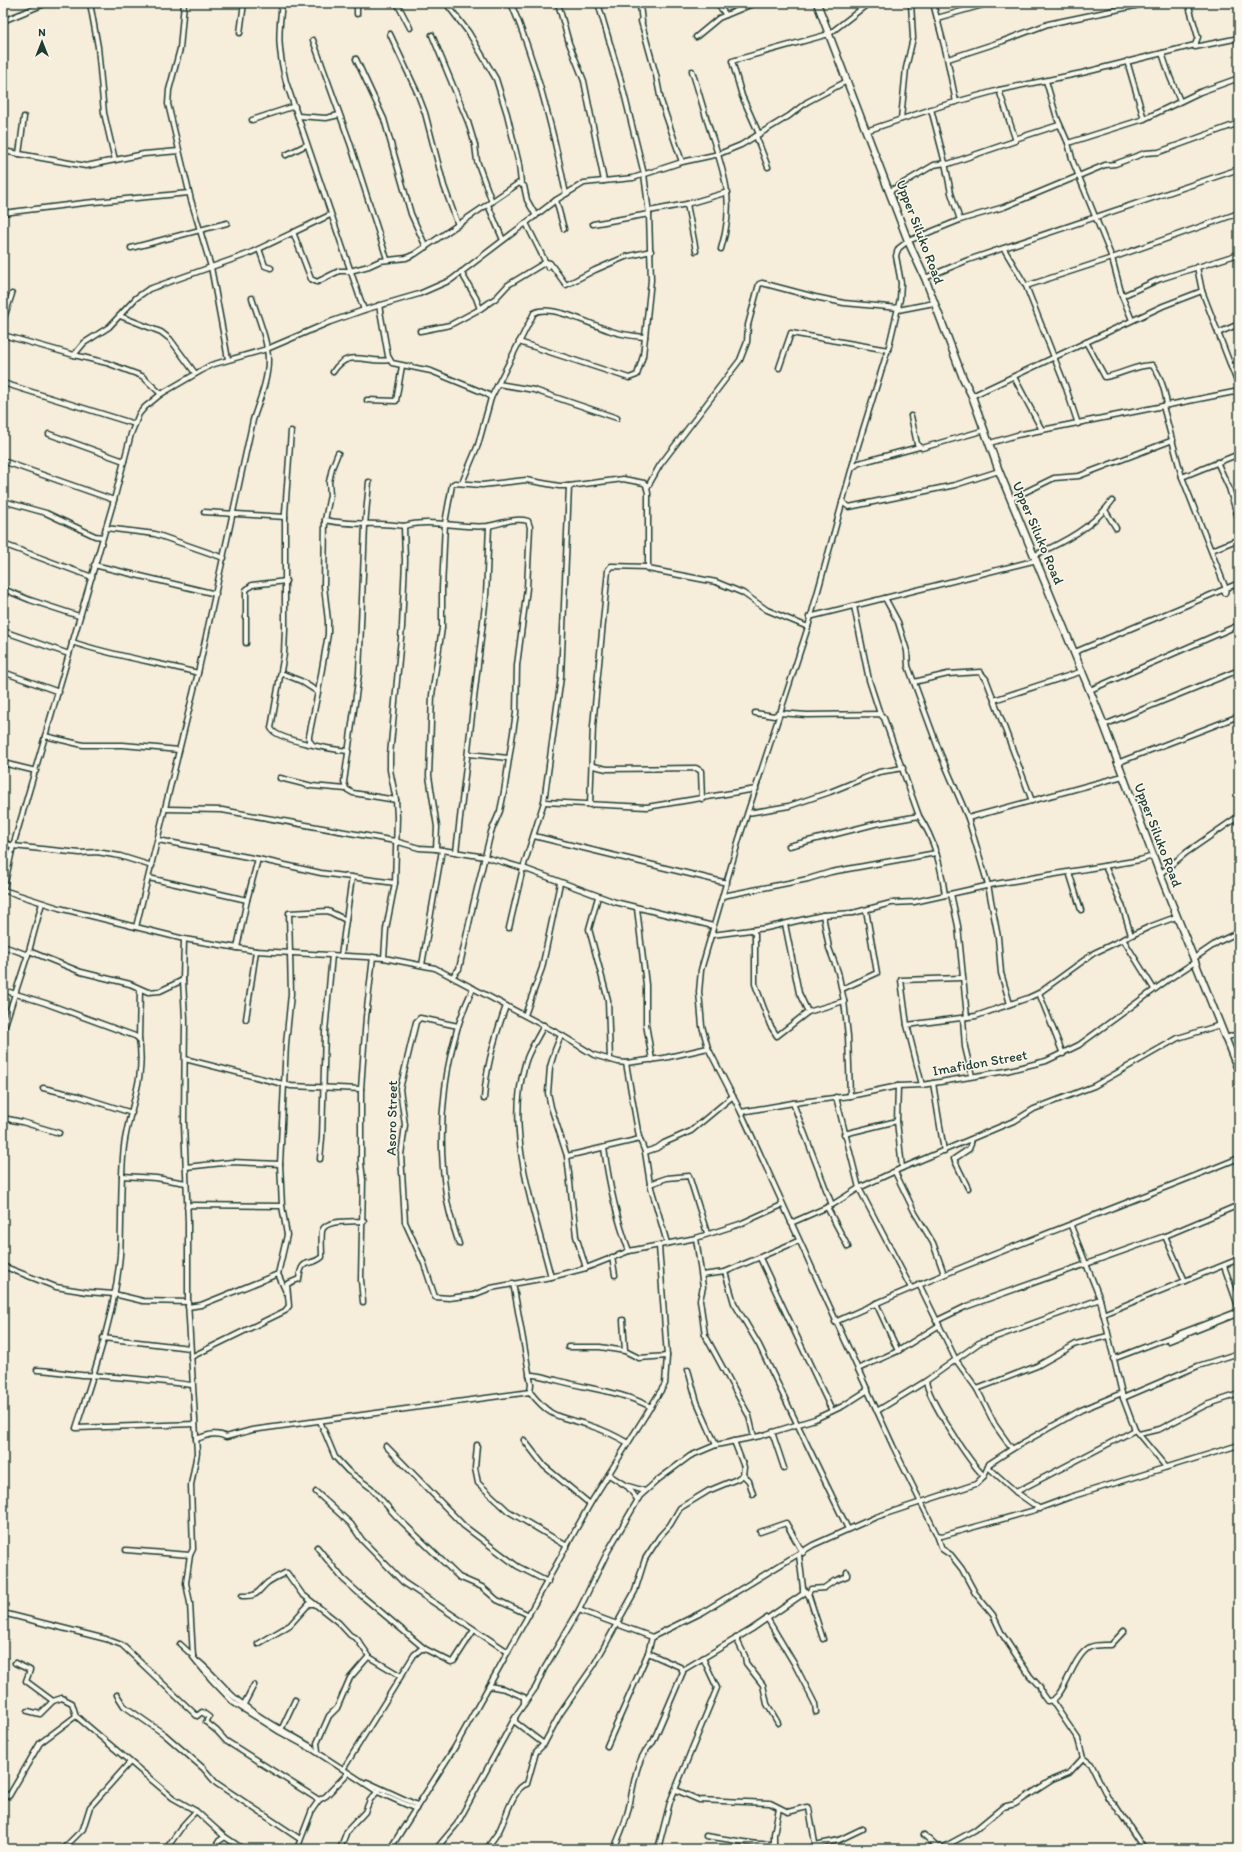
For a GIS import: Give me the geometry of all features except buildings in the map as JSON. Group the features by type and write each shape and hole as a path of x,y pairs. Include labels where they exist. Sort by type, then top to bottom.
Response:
{"main road":[{"name":"Upper Siluko Road","path":"817,3 908,241 925,278 963,378 972,396 999,471 1083,671 1176,918 1239,1072"}],"street":[{"path":"3,19 47,3"},
{"path":"90,3 98,48 104,113 115,160"},
{"path":"184,3 180,49 169,90 168,104 189,194 211,267 228,359"},
{"path":"240,33 244,3"},
{"path":"282,3 278,37 279,54 306,145 364,310"},
{"path":"398,3 410,28"},
{"path":"446,3 470,33 496,79 517,156 521,183 536,216"},
{"path":"511,3 536,68 553,132 566,194"},
{"path":"558,3 569,43 584,81 604,181"},
{"path":"519,342 629,378 637,375 643,356 651,280 649,212 644,174 621,81 598,3"},
{"path":"717,3 726,15"},
{"path":"696,37 719,18 755,3"},
{"path":"768,167 758,135 742,96 732,61 829,34 869,3"},
{"path":"901,119 906,68 913,38 911,3"},
{"path":"933,3 948,59 956,102"},
{"path":"937,18 990,3"},
{"path":"948,59 1002,42 1048,24 1149,3"},
{"path":"1188,3 1198,37 1195,47 1239,38"},
{"path":"357,4 357,14"},
{"path":"640,5 646,38"},
{"path":"641,21 656,75 661,101 682,162"},
{"path":"390,34 425,113 444,186 458,225"},
{"path":"432,35 468,122 475,144 477,161 503,240"},
{"path":"313,40 387,259"},
{"path":"866,131 931,109 999,90 1046,81 1162,53 1195,44 1197,42"},
{"path":"1162,53 1180,101"},
{"path":"356,59 384,119 411,214 426,247"},
{"path":"1126,61 1144,119"},
{"path":"692,71 719,154 728,192 728,227 721,249"},
{"path":"1068,143 1144,119 1200,92 1239,78"},
{"path":"1046,81 1059,125 1068,143 1078,176 1112,258 1122,296 1132,320"},
{"path":"708,1048 652,1060 626,1063 610,1060 580,1047 544,1025 435,968 384,958 256,951 184,939 42,903 3,891 13,846 59,692 79,616 106,528 135,424 145,407 161,394 195,373 228,359 267,349 364,310 437,288 461,272 556,200 584,182 633,178 682,162 719,154 741,145 789,116 807,102 847,82"},
{"path":"835,89 847,82"},
{"path":"999,90 1015,139"},
{"path":"252,120 295,106"},
{"path":"931,109 953,199 960,220"},
{"path":"298,116 326,118 339,115"},
{"path":"19,154 24,117"},
{"path":"1124,1631 1111,1645 1098,1645 1090,1647 1084,1652 1071,1669 1058,1698 1052,1701 1047,1701 1042,1694 1040,1687 1030,1676 1002,1634 993,1615 975,1593 962,1569 951,1555 942,1549 937,1535 919,1502 835,1322 741,1112 708,1048 702,1026 699,992 701,970 712,935 712,926 723,896 778,713 808,627 809,618 842,502 888,350 898,309 901,283 896,256 899,248 908,241 960,220 1004,207 1105,165 1115,164 1146,153 1159,152 1239,123"},
{"path":"890,191 934,165 945,163 948,164 995,148 1015,139 1059,125"},
{"path":"286,155 306,145"},
{"path":"3,151 86,166 144,154 179,151"},
{"path":"925,278 968,260 1239,169"},
{"path":"292,232 311,279 320,282 339,271 350,271 387,259 406,258 426,247 521,183"},
{"path":"593,224 687,204 728,192"},
{"path":"3,214 84,203 189,194"},
{"path":"556,200 564,229"},
{"path":"687,204 696,251"},
{"path":"1026,286 1112,258 1239,213"},
{"path":"74,355 84,343 109,327 136,298 149,289 259,249 330,215"},
{"path":"130,248 227,223"},
{"path":"526,223 548,267"},
{"path":"259,249 265,266 271,268"},
{"path":"1004,249 1026,286 1054,356 1078,424"},
{"path":"546,262 550,263 566,285 595,270 624,258 651,251"},
{"path":"1122,296 1160,279 1239,254"},
{"path":"420,331 450,325 480,309 496,298 508,285 546,262"},
{"path":"1197,268 1202,291 1239,387"},
{"path":"461,272 476,298 480,309"},
{"path":"647,567 649,533 648,488 660,465 740,360 747,342 748,325 760,284 762,283 844,303 898,309 934,303"},
{"path":"972,396 1132,320 1174,301 1202,291"},
{"path":"3,321 12,294"},
{"path":"136,927 198,673 253,420 265,380 268,361 267,349 252,298"},
{"path":"380,305 389,360"},
{"path":"462,484 478,445 491,398 534,313 538,310 546,311 584,320 611,332 645,337"},
{"path":"120,316 161,332 170,339 195,373"},
{"path":"1218,333 1239,324"},
{"path":"779,368 791,333 888,350"},
{"path":"3,335 107,363 142,376 161,394"},
{"path":"1086,342 1105,377 1117,376 1142,365 1152,365 1156,370 1165,392 1165,406 1182,477 1212,550 1226,591"},
{"path":"333,372 341,362 347,359 364,358 371,361 389,360 402,366 431,371 487,394 491,398"},
{"path":"1231,367 1239,363"},
{"path":"367,400 396,401 402,366"},
{"path":"1014,377 1042,430"},
{"path":"3,383 135,424"},
{"path":"498,384 534,390 617,418"},
{"path":"990,443 1017,435 1239,391"},
{"path":"911,416 919,447"},
{"path":"852,468 860,463 985,430"},
{"path":"291,431 285,517 286,581 284,654 271,728 272,731 279,735 329,749 348,751"},
{"path":"49,434 124,462"},
{"path":"1011,499 1054,478 1079,476 1173,440"},
{"path":"312,744 309,740 309,736 328,634 324,586 325,520 330,495 329,482 332,468 338,453"},
{"path":"1182,477 1239,454"},
{"path":"3,461 114,500"},
{"path":"1217,462 1229,488 1239,522"},
{"path":"842,502 849,507 955,485 999,471"},
{"path":"436,849 437,827 430,766 432,695 442,628 445,523 451,486 453,484 487,485 526,480 559,486 569,486 623,479 644,483 648,488"},
{"path":"346,789 345,775 359,674 365,525 369,482"},
{"path":"509,928 522,868 534,836 544,802 561,677 569,486"},
{"path":"3,500 46,513 95,536 103,537"},
{"path":"809,618 1036,558 1078,533 1106,512 1112,501"},
{"path":"204,512 285,517"},
{"path":"325,520 344,524 365,525 386,523 404,526 427,522 489,526 519,520 528,522 530,527 527,588 517,665 516,713 500,811 491,832 459,969 452,977"},
{"path":"384,958 386,929 395,883 396,800 390,770 390,755 402,627 405,561 404,526"},
{"path":"456,852 469,754 486,596 489,526"},
{"path":"106,528 155,534 224,558"},
{"path":"1212,550 1239,539"},
{"path":"3,544 92,576"},
{"path":"94,565 216,594"},
{"path":"590,805 594,726 608,570 611,566 647,567 652,571 673,573 716,582 743,593 767,610 808,627"},
{"path":"246,642 246,590 252,585 286,581"},
{"path":"1075,652 1226,591 1239,583"},
{"path":"3,588 30,600 79,616"},
{"path":"885,598 898,622 907,651 908,666 940,753 968,818 988,885 998,937 1001,973 1010,1004"},
{"path":"854,606 869,680 880,714 884,718 903,768 919,816 928,831 936,853 946,895"},
{"path":"1090,690 1239,626"},
{"path":"3,631 69,654"},
{"path":"72,642 106,653 167,665 198,673"},
{"path":"1104,725 1239,670"},
{"path":"994,700 1083,671"},
{"path":"3,672 59,692"},
{"path":"914,682 948,674 980,672 986,678 1032,801"},
{"path":"281,673 301,681 318,692"},
{"path":"755,713 774,716 778,713 814,716 880,714"},
{"path":"1117,763 1239,716"},
{"path":"45,736 83,745 123,745 179,750"},
{"path":"469,754 508,758"},
{"path":"3,763 36,771"},
{"path":"593,766 607,769 696,768 701,771 702,799"},
{"path":"748,813 789,806 830,792 879,772 903,768"},
{"path":"968,818 1123,776"},
{"path":"280,778 312,786 346,789 353,793 396,800"},
{"path":"544,802 647,808 756,789"},
{"path":"166,809 222,810 395,841 418,848 436,849 485,857 522,868 598,897 712,926"},
{"path":"789,846 876,824 919,816"},
{"path":"1160,874 1187,852 1239,816"},
{"path":"534,836 727,883"},
{"path":"158,840 258,859 321,873 395,883"},
{"path":"3,842 13,846 80,853 97,852 120,856 152,866"},
{"path":"422,965 442,850"},
{"path":"723,896 808,879 831,872 936,853"},
{"path":"712,935 752,930 823,915 853,913 891,903 914,902 988,885 1105,866 1153,856"},
{"path":"237,948 247,900 258,859"},
{"path":"1105,866 1122,904 1132,935"},
{"path":"1068,872 1081,910"},
{"path":"341,956 352,877"},
{"path":"149,878 247,900"},
{"path":"525,1015 542,968 560,883"},
{"path":"951,894 958,926 965,1017 965,1047 972,1076"},
{"path":"598,897 589,929 608,1000 610,1060"},
{"path":"3,1031 42,903"},
{"path":"637,908 646,985 646,1024 652,1060"},
{"path":"842,989 877,973 866,910"},
{"path":"191,1357 285,1311 289,1306 286,1292 278,1274 287,1235 282,1206 280,1164 286,1044 291,994 289,913 328,911 346,920"},
{"path":"823,915 829,948 842,989 844,1001 848,1036 850,1096"},
{"path":"907,1025 965,1017 1010,1004 1039,993 1079,963 1123,939 1176,918"},
{"path":"785,924 799,993 808,1012"},
{"path":"752,930 755,934 755,984 774,1034 777,1036 808,1012 844,1001"},
{"name":"Imafidon Street","path":"741,1112 793,1103 850,1096 898,1086 922,1085 1006,1071 1046,1061 1079,1045 1218,942 1238,934"},
{"path":"184,939 184,1124 188,1307 197,1453 191,1485 193,1549 190,1555 186,1583 190,1603 194,1659 234,1703 378,1792 417,1807"},
{"path":"1123,939 1154,989"},
{"path":"3,946 28,953 81,972 130,984 140,990 148,992 160,991 183,980"},
{"path":"246,1019 256,951"},
{"path":"320,1159 325,1032 332,955"},
{"path":"363,1302 361,1280 364,1222 361,1163 361,1090 366,1017 373,957"},
{"path":"922,1085 907,1025 901,980 961,978"},
{"path":"460,1244 450,1214 443,1171 445,1084 458,1026 464,1007 473,988"},
{"path":"3,990 135,1036 139,1039"},
{"path":"140,990 140,1080 124,1144 120,1255 114,1294 103,1338 76,1428 195,1424"},
{"path":"1039,993 1063,1054"},
{"path":"484,1099 485,1084 494,1038 506,1006"},
{"name":"Asoro Street","path":"458,1026 420,1018 416,1022 400,1089 406,1125 401,1155 406,1213 405,1222 424,1264 435,1297 449,1298 473,1295 491,1288 513,1283"},
{"path":"544,1025 525,1062 520,1085 518,1107 522,1159 550,1277"},
{"path":"791,1223 832,1205 859,1188 902,1168 1016,1120 1034,1109 1094,1086 1178,1038 1220,1025"},
{"path":"1226,1038 1239,1033"},
{"path":"561,1035 550,1067 548,1092 550,1107 567,1156 576,1236 586,1268"},
{"path":"185,1059 285,1084 305,1087 361,1090"},
{"path":"626,1063 640,1140 645,1152 650,1184 667,1243"},
{"path":"933,1083 944,1151"},
{"path":"898,1086 897,1121 902,1168"},
{"path":"43,1088 78,1096 132,1113"},
{"path":"645,1152 657,1148 664,1142 691,1131 733,1096"},
{"path":"836,1097 844,1134 859,1188 911,1288"},
{"path":"793,1103 832,1205"},
{"path":"3,1118 59,1133"},
{"path":"844,1134 897,1121"},
{"path":"567,1156 640,1140"},
{"path":"968,1188 954,1159 970,1149 972,1144 970,1140"},
{"path":"604,1148 609,1184 617,1218 629,1250"},
{"path":"835,1322 919,1284 1071,1226 1239,1158"},
{"path":"186,1167 232,1162 280,1164"},
{"path":"895,1172 915,1213 933,1243 944,1274"},
{"path":"122,1176 156,1178 186,1183"},
{"path":"650,1184 667,1178 689,1176 707,1233"},
{"path":"187,1207 191,1205 282,1206"},
{"path":"628,1443 604,1430 559,1418 541,1406 530,1392 529,1375 513,1283 550,1277 586,1268 629,1250 659,1246 667,1243 696,1238 707,1233 740,1224 782,1205"},
{"path":"936,1321 965,1307 1046,1280 1087,1263 1165,1236 1239,1205"},
{"path":"827,1207 848,1247"},
{"path":"286,1292 287,1284 299,1278 304,1263 317,1260 322,1257 322,1232 325,1226 328,1224 343,1222 364,1222"},
{"path":"1071,1226 1087,1263 1100,1299 1122,1396 1135,1430 1166,1467"},
{"path":"1165,1236 1185,1281"},
{"path":"696,1238 702,1275 703,1287 700,1300 705,1335 748,1416 754,1437"},
{"path":"702,1275 725,1272 798,1241"},
{"path":"390,1849 455,1747 590,1504 665,1384 667,1356 659,1246"},
{"path":"612,1257 615,1275"},
{"path":"760,1258 832,1411"},
{"path":"1103,1314 1239,1259"},
{"path":"3,1266 56,1287 87,1292 114,1294 143,1301 188,1302"},
{"path":"1224,1266 1239,1304"},
{"path":"1224,1266 1239,1311"},
{"path":"725,1272 734,1303 759,1345 796,1425 848,1529"},
{"path":"188,1307 201,1305 278,1274"},
{"path":"919,1284 938,1326 956,1360 977,1389 996,1425 1012,1449"},
{"path":"877,1411 926,1381 980,1343 1100,1299"},
{"path":"876,1303 898,1352"},
{"path":"1169,1341 1239,1311"},
{"path":"1113,1359 1239,1311"},
{"path":"623,1320 625,1351"},
{"path":"858,1369 898,1352 938,1326"},
{"path":"977,1389 1037,1366 1076,1344 1108,1336"},
{"path":"103,1338 190,1348"},
{"path":"568,1347 600,1347 625,1351 639,1358 667,1356"},
{"path":"579,1610 652,1637 703,1612 783,1562 801,1554 813,1545 876,1517 976,1484 984,1476 988,1467 995,1459 1081,1410 1122,1396 1198,1366 1239,1353"},
{"path":"37,1370 92,1374 192,1385"},
{"path":"688,1370 697,1402 716,1445"},
{"path":"529,1375 539,1374 556,1380 621,1395 651,1407"},
{"path":"926,1381 930,1394 945,1421 970,1460 984,1476"},
{"path":"436,1849 458,1824 515,1719 530,1696 579,1610 608,1550 637,1499 690,1456 716,1445 754,1437 796,1425 832,1411 868,1390"},
{"path":"196,1439 215,1434 220,1434 226,1437 252,1430 530,1392"},
{"path":"1139,1434 1160,1429 1206,1405 1239,1394"},
{"path":"320,1421 335,1457 348,1471 371,1488 396,1516 459,1577 482,1587 497,1600 529,1615"},
{"path":"1016,1492 1135,1430"},
{"path":"772,1432 784,1468"},
{"path":"524,1440 544,1466 590,1504"},
{"path":"486,1849 506,1819 513,1799 521,1787 527,1784 536,1752 544,1744 560,1714 594,1665 635,1592 645,1558 660,1536 670,1525 680,1508 708,1491 737,1480 743,1475 744,1467 734,1440"},
{"path":"477,1445 475,1468 478,1483 508,1511 567,1546"},
{"path":"937,1535 943,1536 1040,1509 1166,1467 1239,1445"},
{"path":"386,1446 464,1526 517,1566 548,1582"},
{"path":"988,1467 1016,1492 1040,1509"},
{"path":"609,1475 626,1485 645,1491"},
{"path":"743,1475 749,1481 753,1494"},
{"path":"626,1485 637,1499"},
{"path":"316,1492 351,1524 362,1540 403,1582 508,1652"},
{"path":"614,1849 628,1812 633,1785 641,1760 647,1747 653,1742 676,1690 683,1670 767,1618 799,1597 804,1591 801,1554 786,1523 760,1532"},
{"path":"317,1547 343,1579 425,1649 454,1661 474,1630"},
{"path":"126,1550 190,1555"},
{"path":"808,1595 811,1589 824,1588 834,1581 847,1576 847,1572"},
{"path":"242,1596 254,1595 262,1590 268,1582 284,1573 288,1573 296,1588 357,1639 369,1657 401,1676"},
{"path":"803,1588 808,1595 823,1639"},
{"path":"258,1644 290,1625 309,1604 314,1604"},
{"path":"3,1613 106,1639 122,1645 197,1716 202,1712 209,1717 206,1722 226,1741 319,1800"},
{"path":"767,1618 795,1665 815,1704 816,1712"},
{"path":"607,1746 648,1653 652,1637"},
{"path":"736,1638 745,1656 746,1663 763,1685 767,1704 778,1723"},
{"path":"180,1644 215,1676 232,1695 272,1724 318,1751 344,1768 348,1773 417,1807"},
{"path":"344,1768 416,1652 421,1649 425,1649"},
{"path":"648,1653 683,1670"},
{"path":"318,1751 317,1743 329,1716 337,1708 350,1678 369,1657"},
{"path":"658,1849 670,1802 717,1688 703,1658"},
{"path":"15,1663 30,1670 26,1681 53,1701"},
{"path":"244,1704 254,1685"},
{"path":"489,1686 505,1689 524,1697 530,1696"},
{"path":"117,1695 124,1706 164,1734 204,1768 216,1783 300,1839"},
{"path":"523,1706 524,1697"},
{"path":"28,1711 40,1714 53,1701 62,1698 72,1703 76,1716 173,1798 196,1811 225,1838 243,1849"},
{"path":"280,1732 295,1700"},
{"path":"1052,1701 1078,1739 1083,1758 1091,1764 1108,1798 1115,1805 1144,1849"},
{"path":"3,1793 8,1796 40,1743 76,1716"},
{"path":"515,1719 515,1722 544,1744"},
{"path":"924,1835 937,1847 944,1847 975,1830 1003,1807 1015,1804 1052,1780 1069,1773 1083,1758"},
{"path":"63,1849 83,1829 90,1807 130,1762"},
{"path":"297,1849 312,1810 319,1800 335,1787 348,1773"},
{"path":"340,1849 347,1830 365,1812 370,1800 380,1788"},
{"path":"676,1790 699,1800 770,1803 788,1812 804,1807 809,1808 816,1847 839,1840 862,1829"},
{"path":"706,1836 774,1846 774,1834 779,1808"},
{"path":"166,1849 184,1824 196,1811"},
{"path":"214,1849 219,1841 225,1838"}]}
